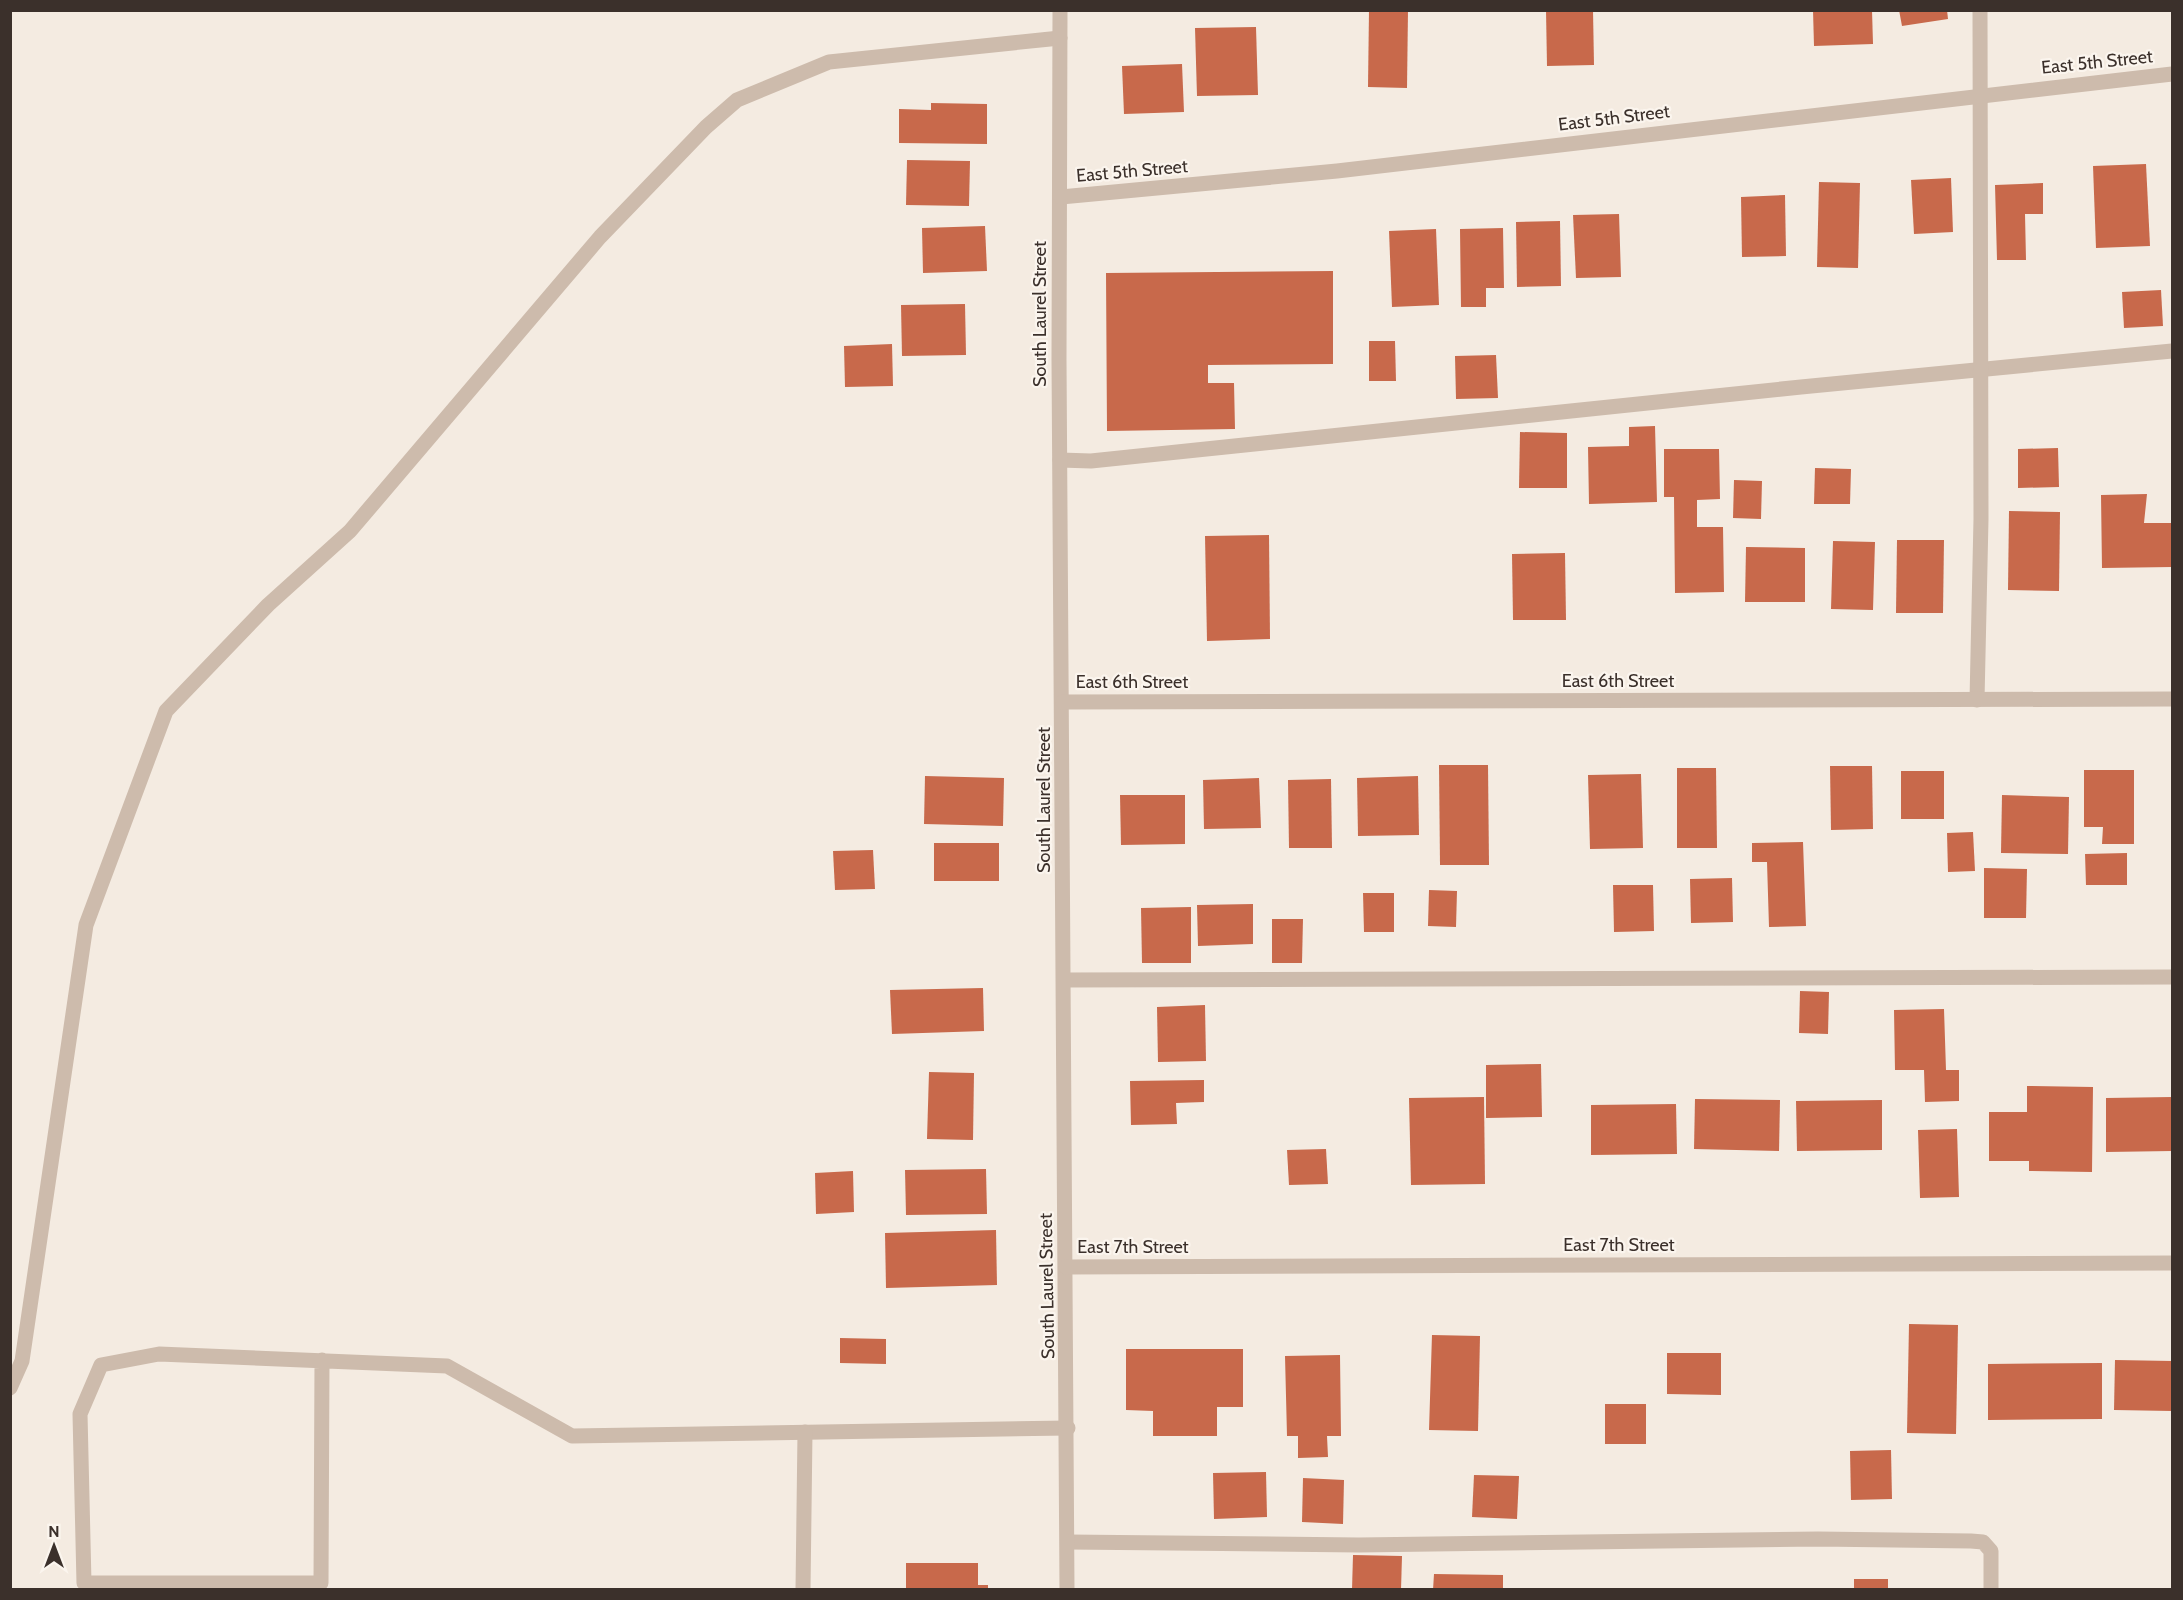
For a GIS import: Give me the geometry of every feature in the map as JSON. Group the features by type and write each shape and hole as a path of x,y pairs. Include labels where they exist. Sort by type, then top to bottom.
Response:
{"street":[{"name":"South Laurel Street","path":"1060,10 1060,460 1068,1428 1067,1590"},
{"path":"1977,700 1981,519 1980,10"},
{"path":"10,1388 22,1361 86,925 166,711 268,605 350,531 600,237 706,127 736,100 829,62 1060,38"},
{"name":"East 5th Street","path":"1061,197 1337,171 2172,74"},
{"path":"1060,460 1091,461 2172,351"},
{"name":"East 6th Street","path":"1063,702 2172,699"},
{"path":"1064,980 2172,977"},
{"name":"East 7th Street","path":"1066,1267 2172,1263"},
{"path":"322,1360 321,1583 84,1583 80,1414 101,1365 159,1354 322,1360 447,1366 572,1436 1068,1428"},
{"path":"803,1590 805,1432"},
{"path":"1068,1542 1359,1545 1818,1539 1971,1540 1983,1542 1991,1551 1991,1590"}],"building":[{"path":"1369,10 1408,10 1407,88 1368,87"},
{"path":"1546,10 1593,10 1594,65 1547,66"},
{"path":"1813,10 1872,10 1873,44 1814,46"},
{"path":"1899,10 1947,10 1948,19 1902,26"},
{"path":"1256,27 1258,95 1197,96 1195,28"},
{"path":"1182,64 1184,112 1124,114 1122,66"},
{"path":"931,103 987,104 987,144 899,143 899,109 931,110"},
{"path":"907,160 970,161 969,206 906,205"},
{"path":"2146,164 2150,246 2096,248 2093,166"},
{"path":"1951,178 1953,232 1914,234 1911,180"},
{"path":"1819,182 1860,183 1858,268 1817,267"},
{"path":"2043,183 2043,214 2025,214 2026,260 1997,260 1995,185"},
{"path":"1785,195 1786,256 1742,257 1741,197"},
{"path":"1619,214 1621,277 1576,278 1573,215"},
{"path":"1560,221 1561,286 1517,287 1516,222"},
{"path":"985,226 987,271 923,273 922,228"},
{"path":"1503,228 1504,288 1486,288 1486,307 1461,307 1460,229"},
{"path":"1436,229 1439,305 1392,307 1389,231"},
{"path":"1333,271 1333,364 1208,365 1208,383 1234,383 1235,429 1107,431 1106,273"},
{"path":"2161,290 2163,326 2124,328 2122,292"},
{"path":"965,304 966,355 902,356 901,305"},
{"path":"1369,341 1395,341 1396,381 1369,381"},
{"path":"892,344 893,386 845,387 844,346"},
{"path":"1496,355 1498,398 1456,399 1455,356"},
{"path":"1655,426 1657,502 1589,504 1588,447 1629,446 1629,427"},
{"path":"1520,432 1567,433 1567,488 1519,488"},
{"path":"2058,448 2059,487 2018,488 2018,449"},
{"path":"1664,449 1719,449 1720,499 1697,500 1697,527 1723,527 1724,592 1675,593 1674,497 1664,497"},
{"path":"1815,468 1851,469 1850,504 1814,504"},
{"path":"1734,480 1762,481 1761,519 1733,518"},
{"path":"2147,494 2144,523 2172,523 2172,567 2102,568 2101,495"},
{"path":"2009,511 2060,512 2059,591 2008,590"},
{"path":"1269,535 1270,639 1207,641 1205,536"},
{"path":"1897,540 1944,540 1943,613 1896,613"},
{"path":"1833,541 1875,542 1873,610 1831,609"},
{"path":"1746,547 1805,548 1805,602 1745,602"},
{"path":"1565,553 1566,620 1513,620 1512,554"},
{"path":"1439,765 1488,765 1489,865 1440,865"},
{"path":"1830,766 1872,766 1873,829 1831,830"},
{"path":"1677,768 1716,768 1717,848 1677,848"},
{"path":"2084,770 2134,770 2134,844 2102,844 2103,827 2084,827"},
{"path":"1901,771 1944,771 1944,819 1901,819"},
{"path":"1641,774 1643,848 1590,849 1588,775"},
{"path":"925,776 1004,778 1003,826 924,824"},
{"path":"1418,776 1419,835 1358,836 1357,778"},
{"path":"1259,778 1261,828 1204,829 1203,780"},
{"path":"1331,779 1332,848 1289,848 1288,780"},
{"path":"1120,795 1185,795 1185,844 1121,845"},
{"path":"2002,795 2069,797 2068,854 2001,853"},
{"path":"1973,832 1975,871 1948,872 1947,833"},
{"path":"1803,842 1806,926 1769,927 1767,862 1752,862 1752,843"},
{"path":"934,843 999,843 999,881 934,881"},
{"path":"873,850 875,889 835,890 833,851"},
{"path":"2127,853 2127,885 2086,885 2085,854"},
{"path":"1984,868 2027,869 2026,918 1984,918"},
{"path":"1732,878 1733,922 1691,923 1690,879"},
{"path":"1613,885 1653,885 1654,931 1614,932"},
{"path":"1429,890 1457,891 1456,927 1428,926"},
{"path":"1363,893 1394,893 1394,932 1364,932"},
{"path":"1253,904 1253,944 1198,946 1197,905"},
{"path":"1191,907 1191,963 1142,963 1141,908"},
{"path":"1272,919 1303,919 1302,963 1272,963"},
{"path":"983,988 984,1031 892,1034 890,990"},
{"path":"1800,991 1829,992 1828,1034 1799,1033"},
{"path":"1205,1005 1206,1061 1158,1062 1157,1007"},
{"path":"1944,1009 1946,1070 1959,1070 1959,1101 1925,1102 1924,1070 1895,1070 1894,1010"},
{"path":"1541,1064 1542,1117 1486,1118 1486,1065"},
{"path":"929,1072 974,1073 973,1140 927,1139"},
{"path":"1204,1080 1204,1102 1176,1103 1177,1124 1131,1125 1130,1081"},
{"path":"2027,1086 2093,1087 2092,1172 2029,1171 2029,1161 1989,1161 1989,1112 2027,1112"},
{"path":"1484,1097 1485,1184 1411,1185 1409,1098"},
{"path":"2172,1097 2172,1151 2106,1152 2106,1098"},
{"path":"1695,1099 1780,1100 1779,1151 1694,1149"},
{"path":"1882,1100 1882,1150 1797,1151 1796,1101"},
{"path":"1676,1104 1677,1154 1591,1155 1591,1105"},
{"path":"1957,1129 1959,1197 1920,1198 1918,1130"},
{"path":"1326,1149 1328,1184 1289,1185 1287,1150"},
{"path":"986,1169 987,1214 906,1215 905,1170"},
{"path":"853,1171 854,1212 816,1214 815,1173"},
{"path":"996,1230 997,1285 886,1288 885,1233"},
{"path":"1909,1324 1958,1325 1956,1434 1907,1433"},
{"path":"1432,1335 1480,1336 1478,1431 1429,1430"},
{"path":"840,1338 886,1339 886,1364 840,1363"},
{"path":"1126,1349 1243,1349 1243,1407 1217,1407 1217,1436 1153,1436 1153,1411 1126,1410"},
{"path":"1667,1353 1721,1353 1721,1395 1667,1394"},
{"path":"1340,1355 1341,1436 1327,1436 1328,1457 1298,1458 1298,1436 1287,1436 1285,1356"},
{"path":"2115,1360 2172,1361 2172,1411 2114,1410"},
{"path":"2102,1363 2102,1419 1988,1420 1988,1364"},
{"path":"1605,1404 1646,1404 1646,1444 1605,1444"},
{"path":"1891,1450 1892,1499 1851,1500 1850,1451"},
{"path":"1266,1472 1267,1517 1214,1519 1213,1473"},
{"path":"1474,1475 1519,1476 1517,1519 1472,1517"},
{"path":"1303,1478 1344,1480 1343,1524 1302,1522"},
{"path":"1353,1555 1402,1556 1401,1590 1352,1590"},
{"path":"906,1563 978,1563 978,1585 988,1585 988,1590 906,1590"},
{"path":"1434,1574 1503,1575 1503,1590 1433,1590"},
{"path":"1854,1579 1888,1579 1888,1590 1854,1590"}]}
